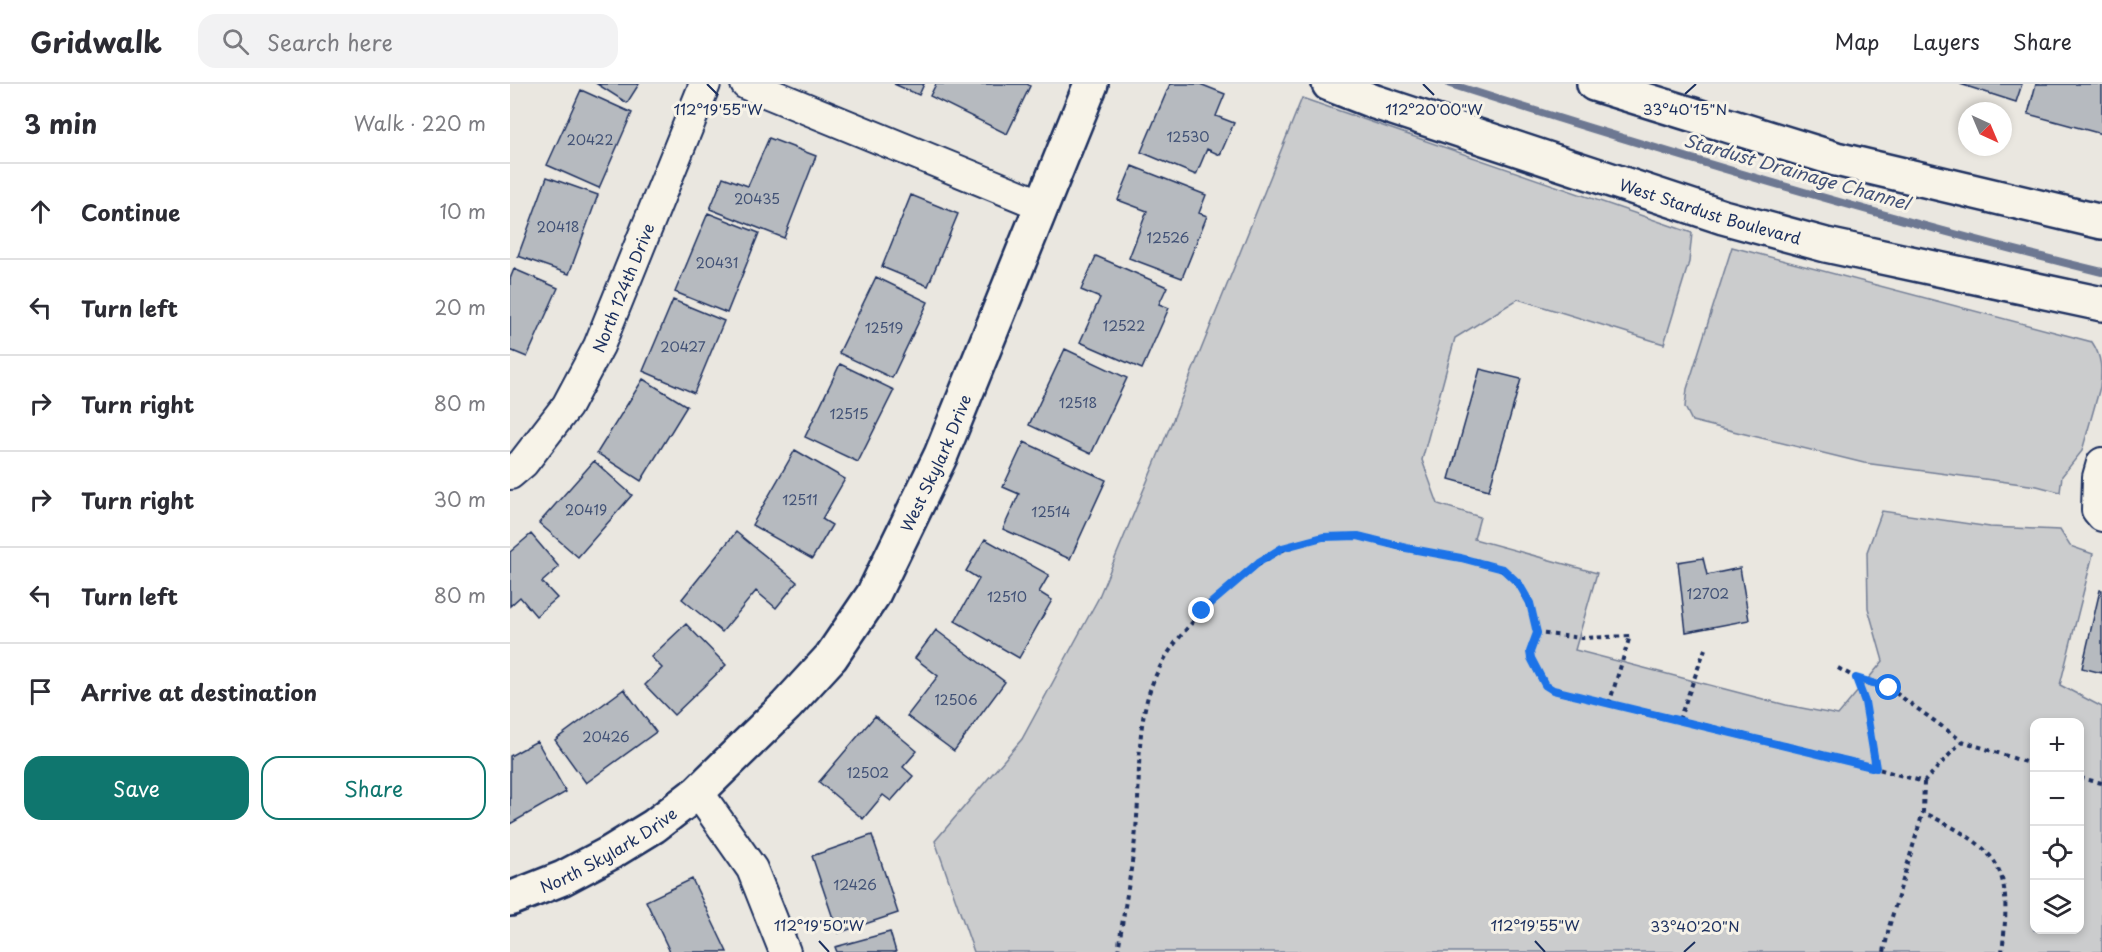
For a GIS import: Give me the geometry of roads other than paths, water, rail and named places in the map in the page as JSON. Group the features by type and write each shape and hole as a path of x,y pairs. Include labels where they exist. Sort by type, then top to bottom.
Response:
{"street":[{"name":"North 124th Drive","path":"510,474 523,463 567,406 599,346 705,84"},
{"path":"747,84 1042,205"},
{"name":"West Skylark Drive","path":"698,792 786,706 831,657 873,594 941,455 1091,84"},
{"name":"West Stardust Boulevard","path":"1329,84 1376,102 1723,218 1826,245 2102,304"},
{"path":"1594,84 1836,159 2102,222"},
{"path":"2102,463 2098,477 2097,510 2102,516"},
{"path":"698,792 752,869 784,952"},
{"name":"North Skylark Drive","path":"510,899 563,878 610,853 654,826 698,792"}],"waterway":[{"name":"Stardust Drainage Channel","path":"1450,84 1774,184 1938,230 2102,272"}]}
